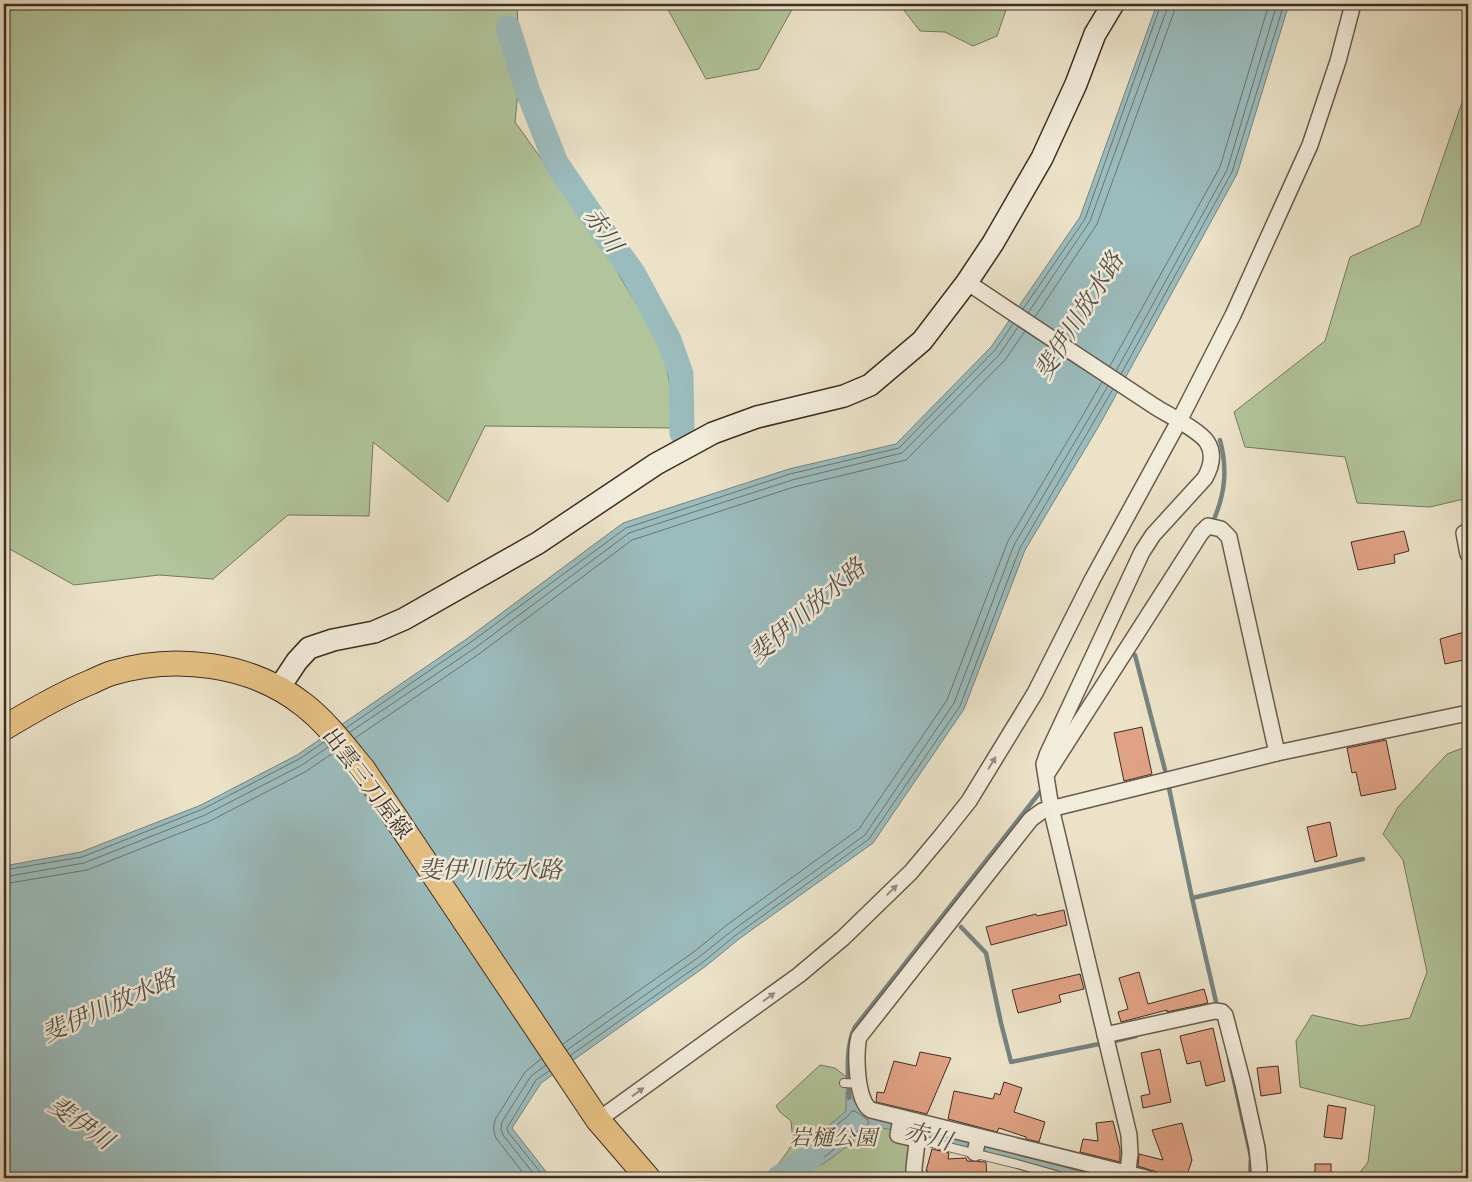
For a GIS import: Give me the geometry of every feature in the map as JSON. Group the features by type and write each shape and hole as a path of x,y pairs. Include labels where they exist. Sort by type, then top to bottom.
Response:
{"main road":[{"name":"出雲三刀屋線","path":"4,728 73,689 111,673 146,666 176,663 206,665 256,678 279,688 303,704 328,727 362,769 598,1120 648,1178"}],"street":[{"path":"279,688 297,661 310,648 333,640 374,632 404,618 538,543 656,464 713,433 757,417 844,396 870,385 922,341 975,288 994,243 1042,158 1076,84 1095,34 1113,4"},
{"path":"598,1120 799,975 843,938 911,872 969,801 1035,693 1092,580 1179,422 1233,315 1310,145 1338,61 1353,4"},
{"path":"975,288 1201,435 1208,442 1211,451 1210,470 1205,478 1153,535 1142,552 1044,764 1051,808 1129,1135 1130,1154 1127,1176"},
{"path":"1046,780 1200,533 1212,527 1225,532 1229,537 1277,753"},
{"path":"1464,534 1468,554"},
{"path":"1146,1178 1127,1176 976,1146 900,1125 868,1109 851,1083 860,1037 1030,819 1042,811 1277,753 1468,713"},
{"path":"1105,1035 1214,1011 1222,1012 1225,1015 1243,1084 1257,1148 1259,1178"},
{"path":"900,1125 898,1134 916,1139 914,1178"}],"lane":[{"path":"916,1139 976,1146 1056,1174 1062,1178"}],"green space":[{"path":"4,4 517,4 520,71 515,122 595,234 664,351 677,428 485,426 448,502 373,442 369,516 288,515 213,579 159,575 74,585 8,548 4,545"},
{"path":"665,4 795,4 759,69 706,79"},
{"path":"899,4 1008,4 997,36 973,46 945,32 920,31"},
{"path":"1468,85 1468,498 1430,507 1357,503 1345,457 1245,447 1234,412 1325,341 1350,257 1420,225"},
{"path":"1468,746 1468,1178 1356,1178 1368,1162 1375,1106 1300,1087 1296,1041 1312,1015 1361,1026 1410,1018 1427,972 1403,860 1383,834 1398,807 1447,754"},
{"name":"岩樋公園","path":"820,1065 835,1068 845,1076 852,1075 853,1092 910,1142 910,1178 754,1178 773,1171 793,1142 791,1121 776,1106"}],"water":[{"name":"斐伊川放水路","path":"1157,4 1289,4 1237,174 1100,424 1025,550 964,709 873,843 739,939 706,966 541,1083 512,1128 551,1178 4,1178 4,866 81,852 201,805 297,755 468,638 623,523 789,469 896,444 991,347 1080,217"},
{"path":"846,1092 851,1092 851,1097 861,1110 1104,1178 1077,1178 1058,1173 1058,1171 913,1134 872,1126 870,1132 863,1133 816,1168 796,1176 786,1176 784,1173 813,1139 846,1111"}],"building":[{"path":"1404,531 1409,551 1394,555 1395,563 1358,570 1351,542"},
{"path":"1468,631 1468,659 1445,664 1440,639"},
{"path":"1142,727 1152,774 1124,781 1114,733"},
{"path":"1386,740 1396,789 1361,796 1356,772 1352,773 1347,748"},
{"path":"1330,822 1337,856 1315,862 1307,827"},
{"path":"1064,910 1067,925 991,945 986,927 1036,914 1037,916"},
{"path":"1139,972 1148,1004 1204,989 1208,1003 1167,1012 1167,1010 1121,1022 1118,1012 1128,1009 1119,978"},
{"path":"1080,974 1084,989 1059,995 1061,1002 1018,1013 1012,990"},
{"path":"1213,1028 1225,1081 1206,1086 1200,1061 1187,1064 1180,1036"},
{"path":"1160,1049 1171,1102 1143,1108 1141,1096 1150,1094 1141,1053"},
{"path":"920,1052 951,1058 927,1114 876,1102 877,1092 884,1093 894,1061 916,1066"},
{"path":"1278,1066 1281,1093 1261,1096 1257,1068"},
{"path":"1004,1082 1022,1088 1014,1112 1045,1122 1039,1142 999,1128 997,1132 948,1119 954,1091 993,1099 995,1093 1000,1095"},
{"path":"1328,1105 1346,1108 1342,1139 1324,1137"},
{"path":"1113,1121 1120,1149 1120,1162 1080,1152 1083,1139 1098,1141 1096,1123"},
{"path":"1182,1123 1192,1160 1186,1178 1175,1178 1138,1166 1139,1154 1163,1160 1152,1130"},
{"path":"932,1149 949,1153 948,1159 966,1158 967,1161 986,1162 987,1177 926,1178"},
{"path":"1315,1164 1331,1164 1331,1178 1315,1178"}],"waterway":[{"name":"赤川","path":"508,28 527,89 556,163 633,273 669,340 681,374 682,433"},
{"path":"1212,524 1220,503 1224,482 1224,462 1220,440"},
{"path":"1135,655 1165,770"},
{"path":"849,1098 848,1052 855,1027 1044,787"},
{"path":"1169,788 1217,1006"},
{"path":"1192,898 1363,859"},
{"path":"961,927 986,953 1011,1062 1099,1044"},
{"path":"1115,1041 1136,1036"},
{"path":"1229,1058 1251,1157 1250,1178"},
{"name":"赤川","path":"779,1178 812,1156"}],"water label":[{"name":"斐伊川","path":"81,1123"}]}
